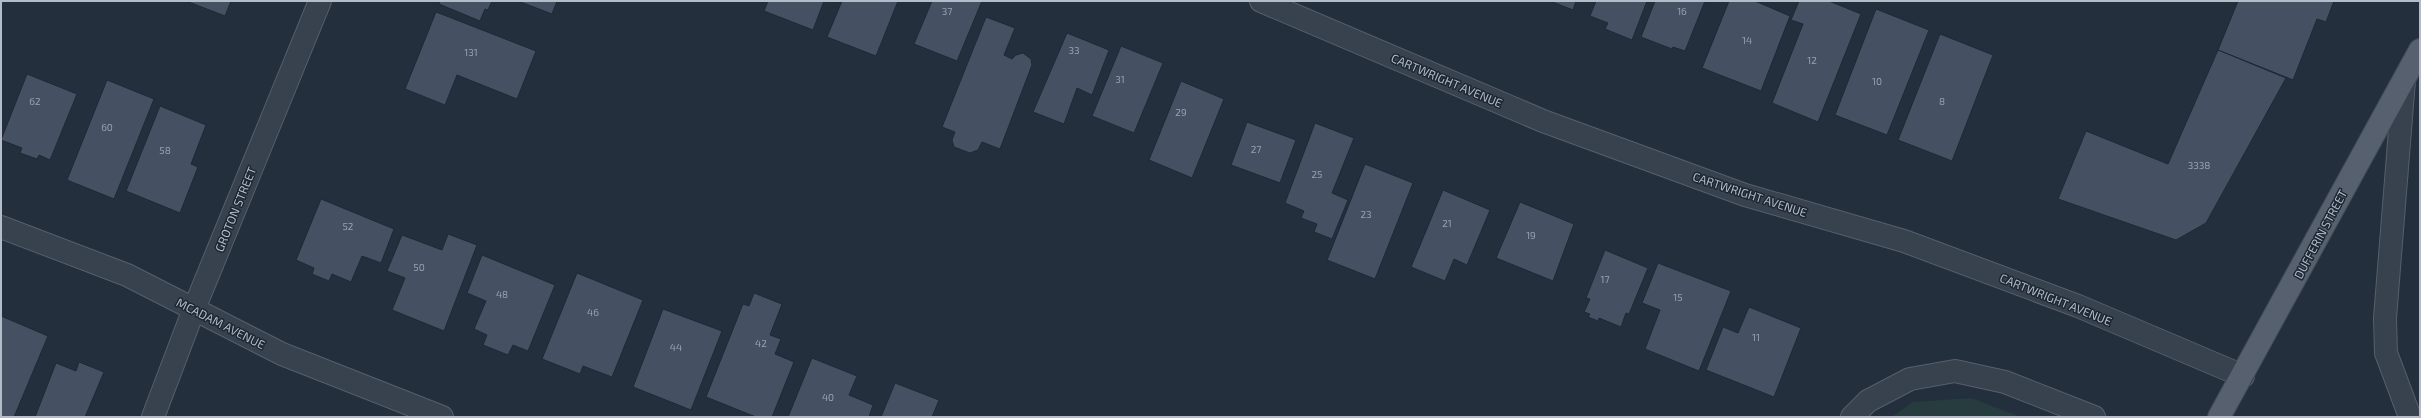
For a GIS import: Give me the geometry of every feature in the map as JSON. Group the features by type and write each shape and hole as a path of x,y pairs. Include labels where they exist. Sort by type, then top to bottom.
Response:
{"main road":[{"name":"DUFFERIN STREET","path":"2219,417 2243,376 2420,50"}],"street":[{"name":"GROTON STREET","path":"153,417 194,309 320,1"},
{"name":"CARTWRIGHT AVENUE","path":"1261,1 1543,121 1745,195 1904,242 2078,306 2243,376"},
{"path":"2404,80 2385,318 2386,354 2410,417"},
{"name":"MCADAM AVENUE","path":"1,227 127,275 282,354 442,417"},
{"path":"1852,417 1868,401 1910,379 1955,371 2005,382 2094,417"}],"green space":[{"path":"1971,398 2021,417 1892,417 1913,402"}],"building":[{"path":"186,1 231,1 225,16"},
{"path":"440,1 492,1 488,10 485,9 480,21 439,4"},
{"path":"518,1 557,1 552,14"},
{"path":"768,1 824,1 813,30 764,11"},
{"path":"842,1 898,1 876,56 827,37"},
{"path":"932,1 982,1 957,61 914,44"},
{"path":"1550,1 1576,1 1573,10"},
{"path":"1596,1 1647,1 1632,40 1605,29 1608,23 1590,16"},
{"path":"1655,1 1705,1 1685,51 1673,47 1672,49 1641,37"},
{"path":"1729,1 1755,1 1790,16 1761,91 1702,68"},
{"path":"1799,1 1829,1 1861,14 1818,122 1772,103 1803,24 1791,20"},
{"path":"2238,1 2334,1 2326,22 2317,19 2293,80 2218,50"},
{"path":"1876,9 1929,30 1887,135 1835,115"},
{"path":"436,12 536,51 517,99 457,75 445,105 405,89"},
{"path":"986,17 1015,28 1004,55 1012,59 1016,55 1023,53 1031,59 1032,65 1000,149 982,142 978,150 970,153 954,147 952,140 955,132 942,127"},
{"path":"1067,33 1109,50 1092,95 1077,88 1064,124 1033,112"},
{"path":"1940,34 1993,55 1952,161 1898,140"},
{"path":"1121,46 1163,63 1134,133 1092,116"},
{"path":"2218,50 2286,78 2206,223 2176,240 2058,199 2086,131 2168,164"},
{"path":"27,74 77,94 50,160 39,155 37,159 20,153 22,148 1,140"},
{"path":"107,80 154,99 114,199 67,180"},
{"path":"1181,81 1224,99 1192,178 1149,160"},
{"path":"160,106 206,125 191,164 198,167 180,213 126,191"},
{"path":"1247,122 1296,140 1280,183 1231,165"},
{"path":"1315,123 1354,138 1332,193 1348,200 1332,239 1314,232 1317,224 1301,218 1304,211 1285,203"},
{"path":"1365,164 1413,183 1375,279 1327,260"},
{"path":"1443,190 1490,210 1467,265 1454,259 1445,281 1411,267"},
{"path":"321,199 394,229 381,263 362,256 351,282 332,274 329,281 312,274 314,268 296,260"},
{"path":"1520,202 1574,224 1553,281 1496,258"},
{"path":"448,234 477,245 444,331 392,310 405,278 387,271 402,235 442,250"},
{"path":"1605,250 1648,268 1629,314 1626,313 1621,327 1599,318 1598,321 1588,317 1590,314 1584,312 1590,299 1586,298"},
{"path":"482,255 555,285 528,351 513,345 508,355 483,345 487,335 474,329 486,301 467,293"},
{"path":"1658,263 1731,291 1699,371 1645,349 1660,310 1642,303"},
{"path":"577,273 643,300 612,377 583,366 580,374 542,359"},
{"path":"754,293 782,304 770,335 781,339 775,354 794,362 772,417 756,417 706,397 743,304 749,306"},
{"path":"1749,307 1801,328 1774,397 1706,370 1723,327 1738,333"},
{"path":"663,309 722,331 691,410 633,387"},
{"path":"1,316 48,336 14,417 1,417"},
{"path":"812,358 857,376 849,395 873,405 869,417 788,417"},
{"path":"79,362 104,372 85,417 35,417 56,363 76,371"},
{"path":"895,383 939,400 932,417 881,417"}]}
